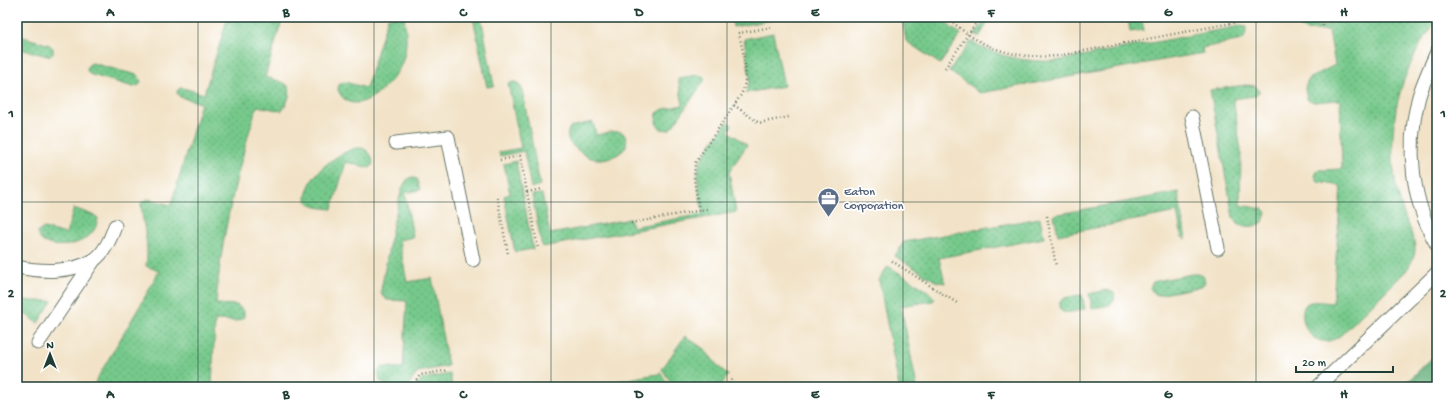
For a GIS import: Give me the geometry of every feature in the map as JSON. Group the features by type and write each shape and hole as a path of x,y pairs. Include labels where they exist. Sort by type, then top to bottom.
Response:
{"lane":[{"path":"1437,52 1426,74 1418,99 1412,126 1412,154 1414,178 1421,206 1431,234 1437,245"},
{"path":"1192,117 1218,248"},
{"path":"396,143 448,136 473,260"},
{"path":"38,343 94,260 108,244 115,226"},
{"path":"17,267 29,270 74,268 94,260"},
{"path":"1318,387 1437,273"}],"path":[{"path":"947,17 978,41 998,50 1019,55 1039,57 1264,17"},
{"path":"945,68 980,17"},
{"path":"1322,17 1323,26"},
{"path":"699,210 694,178 695,163 741,95 745,86 746,80 739,33 772,27"},
{"path":"734,105 759,123 789,117"},
{"path":"500,160 520,156 538,248"},
{"path":"527,192 541,189"},
{"path":"497,197 508,254"},
{"path":"631,223 707,209"},
{"path":"1047,216 1056,266"},
{"path":"892,261 957,303"},
{"path":"412,387 420,375 449,370"},
{"path":"727,387 733,379"}],"green space":[{"path":"228,17 283,17 265,77 284,83 289,88 290,92 288,100 282,111 257,106 231,204 218,279 216,304 237,305 244,311 244,316 241,320 236,321 215,320 212,387 103,387 95,382 159,271 146,266 147,250 141,203 148,199 171,205 201,103 180,97 177,91 180,88 183,88 204,94"},
{"path":"388,17 404,17 406,43 402,63 388,84 379,92 361,102 352,103 344,99 338,90 339,83 345,82 366,88"},
{"path":"473,17 481,17 494,86 487,87"},
{"path":"732,17 770,17 771,20 733,27"},
{"path":"902,17 941,17 953,29 961,34 940,64 906,41"},
{"path":"991,17 979,37 975,34 987,18"},
{"path":"1128,17 1141,17 1144,30 1130,32"},
{"path":"1295,17 1316,17 1318,27 1328,25 1327,17 1437,17 1413,59 1402,86 1395,114 1393,157 1395,178 1402,208 1414,242 1415,252 1411,264 1406,271 1341,335 1330,341 1321,341 1313,337 1304,323 1303,315 1304,308 1308,303 1333,303 1341,186 1318,182 1315,176 1316,172 1319,170 1342,169 1340,100 1314,102 1307,99 1305,88 1308,79 1335,65 1329,30 1304,29 1295,24 1291,19"},
{"path":"1240,26 1246,27 1246,34 1242,40 1202,48 1203,53 980,93 949,71 971,41 1001,55 1034,61 1056,61"},
{"path":"773,33 784,86 746,93 750,79 744,39"},
{"path":"17,35 50,45 53,48 53,54 47,56 17,48"},
{"path":"92,63 137,75 141,83 138,86 133,87 92,75 88,73 87,68"},
{"path":"699,75 704,77 704,81 673,126 669,130 661,129 656,123 657,113 664,109 683,105 678,78"},
{"path":"508,83 518,83 522,89 540,185 531,188 524,151 500,156 499,152 521,148"},
{"path":"1246,85 1255,86 1259,92 1255,96 1233,99 1241,150 1240,205 1263,209 1266,213 1263,222 1255,226 1242,225 1233,217 1210,90"},
{"path":"593,122 596,135 615,131 624,134 626,139 625,148 617,155 602,159 590,158 578,151 569,142 568,132 570,127"},
{"path":"727,122 732,125 728,131 747,145 729,172 736,212 542,247 532,195 542,194 550,234 630,219 632,227 703,214 698,183 699,167 701,160 709,147"},
{"path":"356,148 362,148 369,153 373,160 372,166 370,168 346,162 332,209 318,207 308,203 306,200 307,191 316,175 323,167 339,155"},
{"path":"516,161 533,249 515,252 504,196 510,194 504,164"},
{"path":"411,177 417,179 420,190 405,193 413,237 399,240 407,282 432,278 448,366 418,372 407,387 389,387 380,381 378,372 384,367 403,368 407,301 387,300 381,294 381,290 393,225 402,188"},
{"path":"1178,192 1186,239 1182,237 1177,212 1058,235 1054,215"},
{"path":"74,208 98,218 94,229 87,237 77,243 66,245 46,243 40,239 38,232 44,228 66,234"},
{"path":"1040,218 1044,238 939,258 945,283 935,281 895,256 904,242"},
{"path":"888,266 928,291 935,299 933,301 901,306 917,387 899,387 879,280"},
{"path":"1197,273 1203,275 1205,282 1199,287 1158,295 1155,295 1150,288 1153,282 1156,281"},
{"path":"1107,290 1114,293 1114,301 1109,305 1092,308 1089,294"},
{"path":"1082,295 1085,309 1068,313 1063,312 1059,307 1059,303 1064,299 1071,296"},
{"path":"17,298 31,301 52,301 38,323 17,308"},
{"path":"685,336 704,349 718,366 728,375 720,387 674,387 662,369"},
{"path":"1437,353 1437,387 1402,387"},
{"path":"660,372 670,387 585,387 659,374"},
{"path":"450,374 452,387 416,387 422,379"}],"place":[{"name":"Eaton Corporation","path":"828,218"}]}
